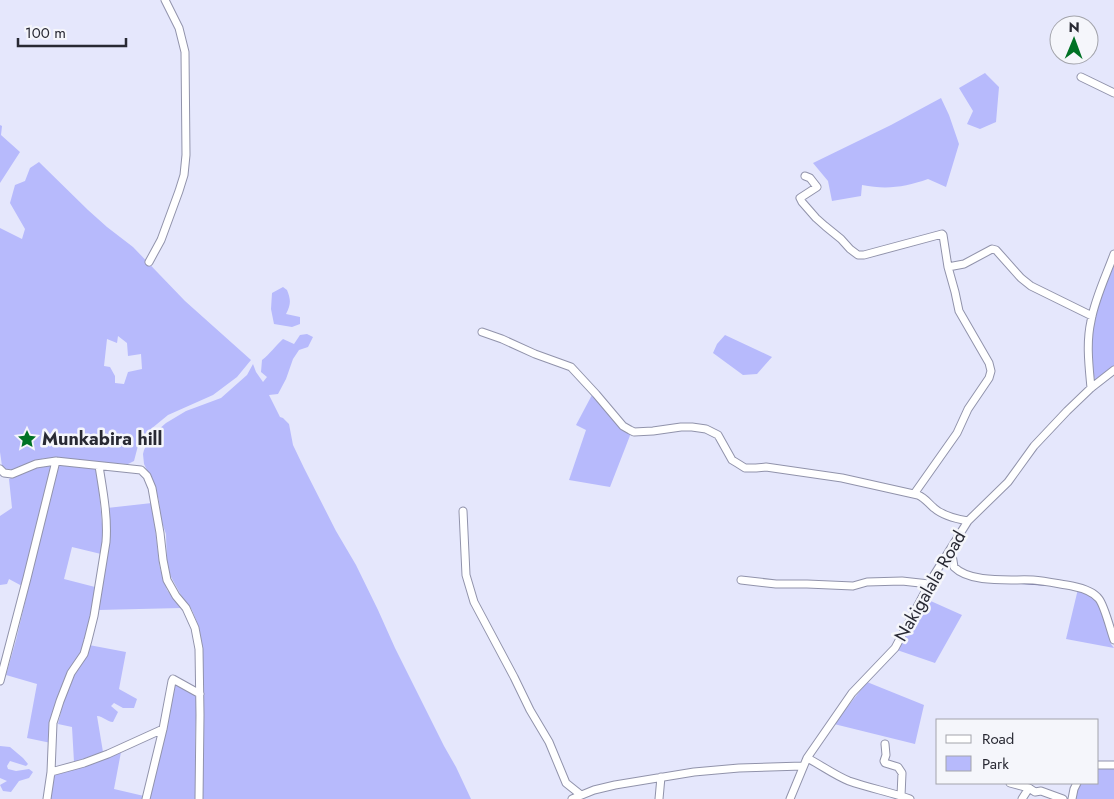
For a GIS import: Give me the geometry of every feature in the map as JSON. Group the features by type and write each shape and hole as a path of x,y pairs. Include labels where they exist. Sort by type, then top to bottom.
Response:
{"street":[{"path":"149,262 161,240 179,191 184,174 186,154 185,52 180,28 164,0"},
{"path":"1081,78 1114,93"},
{"path":"805,176 810,178 817,187 800,198 802,202 816,218 858,255 943,235 948,267 956,292 958,311 989,363 991,371 989,378 968,409 957,433 914,494"},
{"path":"948,267 964,264 992,249 996,250 1021,278 1031,286 1092,316"},
{"path":"1091,388 1088,356 1092,316 1114,254"},
{"path":"482,332 571,367 623,426 632,431 653,431 681,427 702,428 718,435 732,460 745,468 766,467 842,478 914,494 925,498 942,513 953,518 968,521"},
{"name":"Nakigalala Road","path":"790,799 807,758 852,693 895,648 929,584 968,521 1008,482 1041,438 1091,388 1114,370"},
{"path":"0,681 56,461"},
{"path":"0,469 4,473 12,474 36,464 56,461 141,470 147,476 152,488 167,580 176,596 186,608 195,628 199,649 199,799"},
{"path":"47,799 51,772 53,724 71,673 84,654 94,616 106,542 105,509 99,466"},
{"path":"463,512 466,575 474,602 530,710 549,742 566,783 581,795"},
{"path":"951,548 954,567"},
{"path":"939,568 954,567 962,573 986,579 1049,582 1085,589 1097,596 1100,601 1114,640"},
{"path":"741,580 776,584 853,586 867,582 902,581 929,584"},
{"path":"146,799 163,729 172,680 200,694"},
{"path":"51,772 108,754 163,729"},
{"path":"885,744 885,763 898,767 902,773 901,796"},
{"path":"807,758 836,776 910,799"},
{"path":"1099,765 1114,765"},
{"path":"572,799 594,790 615,785 694,772 803,766"},
{"path":"659,799 661,777"},
{"path":"1014,784 1063,799"},
{"path":"1072,799 1076,784"},
{"path":"1022,799 1029,788"}],"green space":[{"path":"985,73 999,87 996,122 980,129 967,124 973,111 959,88"},
{"path":"941,98 959,144 946,187 928,179 896,187 862,185 861,196 832,201 828,181 813,163"},
{"path":"0,125 2,126 1,135 20,152 0,183"},
{"path":"39,162 88,210 133,247 185,301 251,360 237,377 213,395 168,415 140,438 134,461 128,464 44,458 18,468 7,470 2,466 0,452 0,228 22,239 25,229 10,203 15,185 25,181 30,168","holes":["118,336 127,343 128,356 141,354 142,369 128,372 124,384 115,383 115,376 110,367 104,366 107,339 117,343"]},
{"path":"1114,260 1114,367 1095,381 1092,367 1092,327"},
{"path":"283,287 287,290 290,299 290,305 286,314 300,317 300,324 292,327 274,324 271,309 272,293"},
{"path":"307,334 313,337 308,347 299,350 293,359 278,394 269,395 280,417 289,424 293,445 304,468 336,531 356,565 395,648 471,799 202,799 202,643 192,610 182,597 170,575 167,565 166,534 160,517 159,501 155,487 144,464 143,454 151,436 166,423 186,411 221,398 247,375 253,364 263,382 267,377 261,372 262,360 283,339 294,344 300,335"},
{"path":"725,335 772,357 757,374 743,375 713,353 717,344"},
{"path":"593,393 625,431 631,433 610,487 569,480 586,430 576,425"},
{"path":"53,464 22,586 9,579 7,584 0,585 0,516 12,508 9,479 27,469"},
{"path":"58,464 97,468 103,535 101,554 72,547 64,579 95,587 92,611 82,651 70,668 55,706 51,725 51,743 27,738 37,684 6,675"},
{"path":"152,503 160,568 167,590 181,608 98,610 109,547 110,529 107,508"},
{"path":"1078,589 1085,590 1104,603 1111,644 1114,648 1066,639"},
{"path":"924,598 962,615 935,663 897,650"},
{"path":"89,645 126,652 119,689 137,699 134,708 123,708 114,703 111,706 118,712 113,722 97,716 103,752 74,762 72,727 58,724 73,675"},
{"path":"867,682 924,705 915,744 834,724"},
{"path":"174,684 197,696 195,799 149,799 166,732"},
{"path":"0,746 10,747 28,764 26,766 10,761 7,766 8,769 16,771 29,769 33,772 29,778 19,781 11,792 3,791 0,785 7,781 0,778"},
{"path":"121,752 114,789 144,796 143,799 50,799 52,777 55,774"},
{"path":"1099,764 1114,767 1114,799 1073,799 1076,784 1099,784"}],"waterway":[{"path":"1021,583 1048,585"}],"place":[{"name":"Munkabira hill","path":"27,439"}]}
